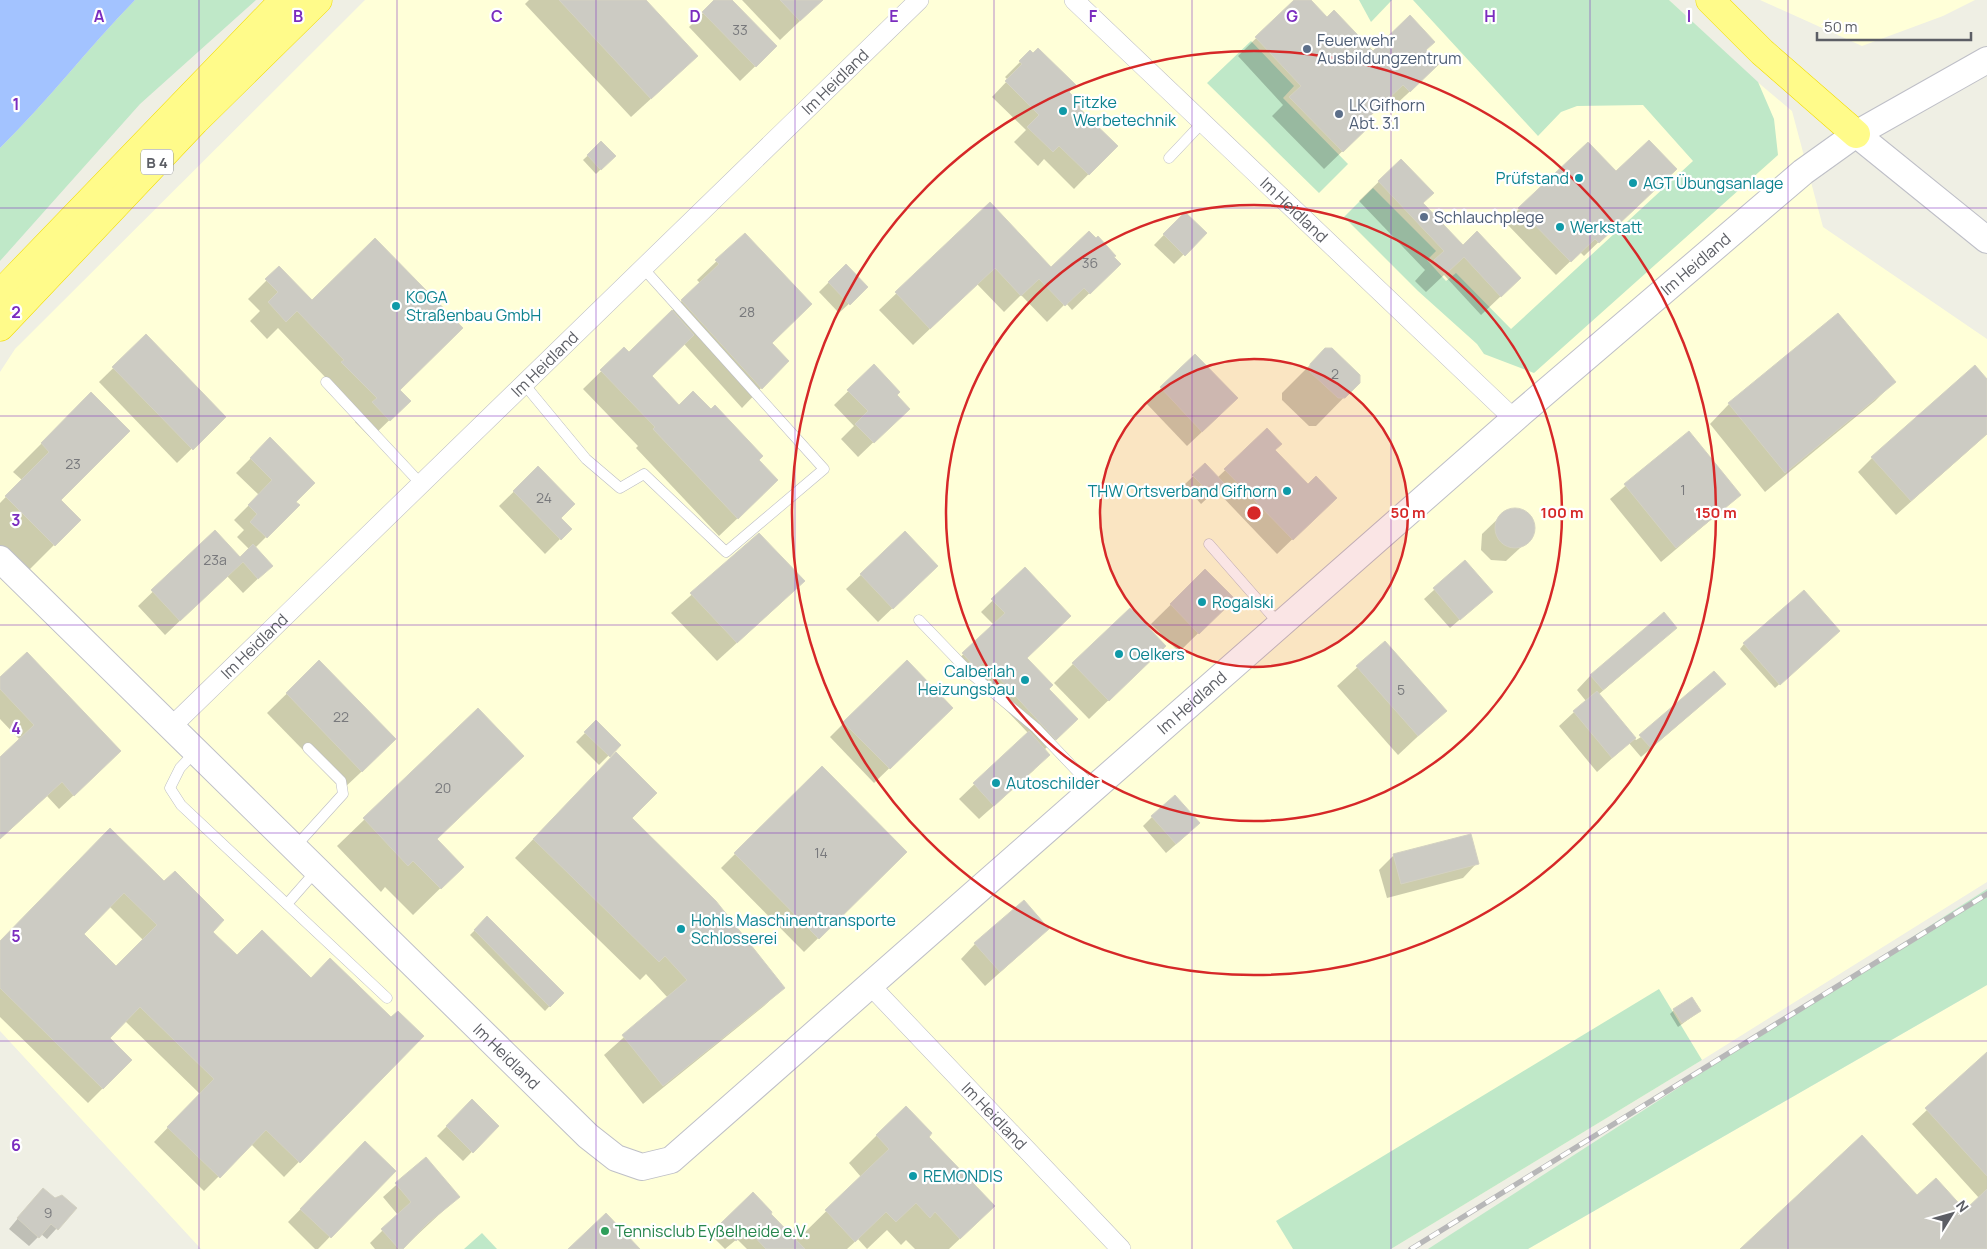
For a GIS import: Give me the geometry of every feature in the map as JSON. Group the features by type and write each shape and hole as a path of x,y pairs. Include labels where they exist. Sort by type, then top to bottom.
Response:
{"highway":[{"name":"B 4","path":"0,294 284,0"},
{"name":"B 4","path":"0,327 195,121 318,0"},
{"path":"1710,0 1762,52 1856,134"}],"street":[{"name":"Im Heidland","path":"171,727 919,0"},
{"name":"Im Heidland","path":"1074,0 1514,419"},
{"name":"Im Heidland","path":"0,559 588,1136 616,1158 642,1167 671,1160 1514,419 1803,172 1856,134 1987,60"},
{"path":"1856,134 1987,240"},
{"name":"Im Heidland","path":"869,984 1121,1249"}],"lane":[{"path":"1169,158 1202,123"},
{"path":"524,384 586,459 620,488 644,474 726,552 824,469 643,268"},
{"path":"326,382 421,484"},
{"path":"1209,544 1279,625"},
{"path":"919,620 970,673 1036,728 1093,788"},
{"path":"294,848 343,794 341,781 308,748"},
{"path":"196,752 180,768 170,788 181,805 387,998"},
{"path":"287,904 317,870"}],"shaded area":[{"path":"135,0 256,0 140,104 0,261 0,148 35,112"},
{"path":"365,0 1669,0 1748,74 1792,111 1823,227 1987,339 1987,882 1702,1060 1391,1249 201,1249 0,1031 0,372 15,349"},
{"path":"1359,0 1392,0 1371,22"},
{"path":"1413,0 1669,0 1758,82 1774,119 1778,155 1534,373 1484,354 1477,344 1418,291 1344,217 1373,188 1436,251 1427,260 1446,281 1456,273 1511,329 1693,161 1643,105 1577,106 1561,112 1538,136"},
{"path":"1760,0 1975,0 1943,16 1862,46"},
{"path":"1251,41 1294,86 1283,98 1348,164 1319,193 1207,83"},
{"path":"1987,889 1987,985 1528,1249 1428,1249"},
{"path":"1987,985 1987,1249 1528,1249"},
{"path":"1659,989 1702,1060 1391,1249 1293,1249 1276,1221"},
{"path":"482,1233 497,1249 464,1249"}],"water":[{"path":"0,0 135,0 35,112 0,148"}],"building":[{"path":"559,0 646,0 698,56 651,99"},
{"path":"714,0 732,0 777,46 756,67 702,12"},
{"path":"780,0 823,0 800,21"},
{"path":"1294,0 1311,0 1327,17 1334,10 1373,51 1410,15 1435,42 1426,50 1439,64 1410,92 1403,85 1369,117 1374,122 1343,152 1289,97 1301,86 1255,37"},
{"name":"Fitzke Werbetechnik","path":"1038,48 1076,85 1069,92 1081,104 1079,107 1118,146 1089,175 1059,146 1053,152 1027,127 1039,115 1005,81 1022,64 1019,61 1030,50 1033,53"},
{"path":"1649,140 1677,169 1599,243 1595,239 1571,262 1518,208 1588,142 1616,171"},
{"path":"601,141 616,156 601,170 587,155"},
{"name":"Schlauchplege","path":"1401,159 1434,193 1423,203 1463,245 1477,231 1521,278 1501,297 1464,257 1446,274 1434,260 1444,251 1378,181"},
{"path":"990,202 1051,267 1089,231 1096,238 1098,236 1121,264 1090,294 1084,288 1065,306 1039,279 1021,296 995,268 930,329 895,292"},
{"path":"1185,212 1207,233 1185,256 1163,234"},
{"path":"745,233 812,304 772,343 789,361 762,389 681,300 719,264 715,260"},
{"path":"375,238 463,328 400,390 411,401 390,421 372,402 377,398 341,362 344,360 297,311 286,322 268,302 278,292 265,279 279,266 312,300"},
{"path":"846,264 868,287 850,305 828,282"},
{"path":"672,310 694,335 652,376 679,405 693,391 711,409 715,405 763,456 759,460 778,480 738,519 653,429 655,427 600,370 624,347 629,352"},
{"path":"1838,313 1896,382 1785,473 1728,403"},
{"path":"146,334 226,417 193,450 112,367"},
{"path":"1325,348 1332,348 1360,375 1360,383 1345,398 1338,398 1310,372 1310,364"},
{"path":"1195,354 1238,398 1202,432 1160,387"},
{"path":"874,364 900,392 897,395 910,409 874,443 855,424 868,411 847,390"},
{"path":"1975,365 1987,379 1987,434 1911,501 1871,457"},
{"path":"91,392 130,431 61,500 81,520 55,546 5,496 49,452 41,443"},
{"name":"THW Ortsverband Gifhorn","path":"1267,428 1282,444 1275,450 1308,484 1316,476 1337,498 1293,540 1224,469"},
{"path":"1689,431 1741,495 1676,548 1624,484"},
{"path":"270,437 315,483 296,502 300,505 267,538 250,522 257,514 248,505 272,480 250,458"},
{"path":"1205,463 1224,483 1212,495 1192,475"},
{"path":"538,466 575,504 561,518 572,529 561,540 513,491"},
{"path":"1515,508 1529,514 1535,528 1529,542 1515,548 1501,542 1495,528 1501,514"},
{"path":"215,530 240,557 253,544 273,566 258,579 243,562 180,621 151,590"},
{"path":"905,531 938,566 893,609 860,574"},
{"path":"759,533 805,581 737,643 690,593"},
{"path":"1465,560 1493,592 1460,620 1433,588"},
{"path":"1025,567 1071,616 1027,658 1053,685 1049,689 1078,719 1056,740 984,662 977,669 962,653 1005,613 991,599"},
{"name":"Rogalski","path":"1205,569 1235,599 1199,634 1170,604"},
{"path":"1804,590 1840,631 1780,685 1743,643"},
{"name":"Oelkers","path":"1130,608 1166,646 1109,701 1072,663"},
{"path":"1664,612 1677,628 1603,690 1590,675"},
{"path":"1385,641 1447,711 1418,736 1356,666"},
{"path":"27,652 121,751 74,796 62,782 0,839 0,757 34,725 0,689 0,677"},
{"path":"319,660 396,739 362,772 286,693"},
{"path":"907,660 953,708 890,769 843,722"},
{"path":"1714,671 1726,684 1651,748 1639,735"},
{"path":"1597,691 1636,738 1612,758 1573,711"},
{"path":"478,708 524,756 437,839 464,867 441,889 413,861 408,866 363,818"},
{"path":"596,720 621,745 610,757 584,732"},
{"path":"1029,731 1050,755 994,806 973,783"},
{"name":"Hohls Maschinentransporte Schlosserei","path":"616,752 657,793 632,818 716,901 785,988 663,1086 622,1035 687,980 665,956 659,962 533,839"},
{"path":"822,766 907,852 819,939 734,853"},
{"path":"1175,795 1200,823 1176,844 1151,816"},
{"path":"110,828 164,881 175,871 224,920 213,932 237,955 262,930 311,978 330,958 391,1017 398,1011 424,1036 300,1163 266,1130 220,1178 167,1127 214,1079 140,1007 110,1038 132,1060 103,1089 0,988 0,941","holes":["124,893 157,925 116,966 84,934"]},
{"path":"1471,834 1479,864 1401,884 1393,854"},
{"path":"1024,900 1049,929 1000,972 974,943"},
{"path":"487,916 564,993 550,1007 474,930"},
{"path":"1692,997 1701,1011 1682,1023 1673,1009"},
{"path":"1987,1052 1987,1176 1925,1108"},
{"path":"472,1099 499,1126 473,1153 446,1126"},
{"name":"REMONDIS","path":"906,1106 932,1133 929,1137 995,1206 960,1239 935,1212 930,1218 916,1203 896,1222 886,1212 855,1242 825,1210 889,1149 876,1135"},
{"path":"1862,1135 1917,1195 1936,1178 1965,1210 1987,1189 1987,1249 1740,1249"},
{"path":"365,1141 396,1171 331,1238 300,1209"},
{"path":"426,1157 460,1197 428,1223 403,1249 399,1249 381,1229 411,1202 395,1183"},
{"path":"43,1188 55,1198 62,1195 77,1208 58,1230 51,1224 39,1238 17,1218"},
{"path":"753,1192 772,1212 771,1214 805,1249 766,1249 748,1230 736,1241 719,1225"},
{"name":"Tennisclub Eyßelheide e.V.","path":"606,1213 640,1249 568,1249"}],"railway":[{"path":"1411,1249 1987,894"}],"place":[{"name":"Feuerwehr Ausbildungzentrum","path":"1307,49"},
{"name":"Fitzke Werbetechnik","path":"1063,111"},
{"name":"LK Gifhorn Abt. 3.1","path":"1339,114"},
{"name":"Prüfstand","path":"1579,178"},
{"name":"AGT Übungsanlage","path":"1633,183"},
{"name":"Schlauchplege","path":"1424,217"},
{"name":"Werkstatt","path":"1560,227"},
{"name":"KOGA Straßenbau GmbH","path":"396,306"},
{"name":"THW Ortsverband Gifhorn","path":"1287,491"},
{"name":"Rogalski","path":"1202,602"},
{"name":"Oelkers","path":"1119,654"},
{"name":"Calberlah Heizungsbau","path":"1025,680"},
{"name":"Autoschilder","path":"996,783"},
{"name":"Hohls Maschinentransporte Schlosserei","path":"681,929"},
{"name":"REMONDIS","path":"913,1176"},
{"name":"Tennisclub Eyßelheide e.V.","path":"605,1231"}]}
